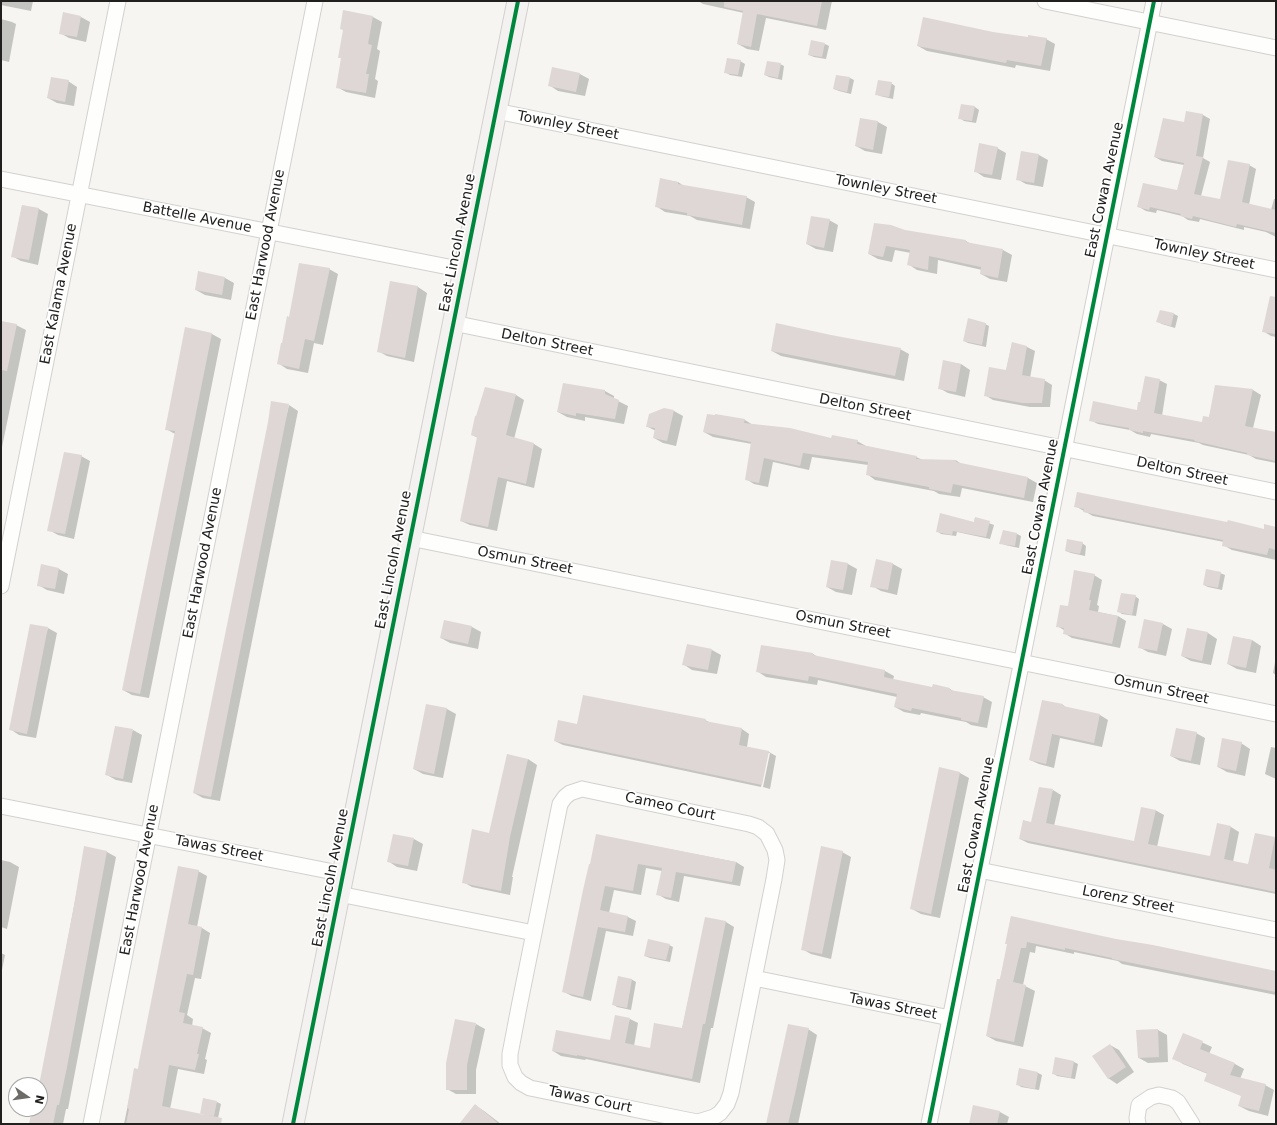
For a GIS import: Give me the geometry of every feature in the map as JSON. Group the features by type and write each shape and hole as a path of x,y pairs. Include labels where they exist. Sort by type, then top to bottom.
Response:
{"street":[{"name":"East Kalama Avenue","path":"1,586 118,1"},
{"name":"East Harwood Avenue","path":"91,1124 315,1"},
{"name":"East Lincoln Avenue","path":"293,1124 518,1"},
{"path":"1045,1 1276,48"},
{"name":"East Cowan Avenue","path":"950,1018 1154,1"},
{"name":"Townley Street","path":"496,111 1276,270"},
{"name":"Battelle Avenue","path":"1,179 464,270"},
{"name":"Delton Street","path":"453,323 1276,492"},
{"name":"Osmun Street","path":"410,538 1276,714"},
{"name":"Cameo Court","path":"534,934 558,812 560,804 565,796 576,790 582,789 639,800 749,824 758,827 767,834 778,860 754,978"},
{"name":"Tawas Street","path":"1,806 344,874"},
{"name":"Lorenz Street","path":"979,870 1276,930"},
{"path":"339,894 534,934"},
{"name":"Tawas Court","path":"534,934 510,1054 510,1065 515,1077 521,1083 530,1088 650,1113 698,1122 714,1117 720,1113 727,1104 731,1094 754,978"},
{"name":"Tawas Street","path":"754,978 950,1018 929,1124"},
{"path":"1138,1124 1137,1118 1139,1105 1151,1097 1159,1095 1172,1098 1178,1102 1192,1124"}],"building":[{"path":"724,1 822,1 817,26 757,14 751,47 737,44 743,11 724,7"},
{"path":"343,10 373,16 368,44 372,45 366,74 369,74 366,93 336,88 341,58 338,58 343,30 340,29"},
{"path":"63,12 81,16 77,37 59,34"},
{"path":"923,17 993,32 1047,38 1041,66 1007,60 1006,63 917,46"},
{"path":"811,40 825,43 822,57 808,55"},
{"path":"727,58 741,60 738,75 724,73"},
{"path":"767,61 781,63 778,78 764,75"},
{"path":"552,67 580,73 576,92 548,86"},
{"path":"836,75 850,77 847,92 833,89"},
{"path":"51,77 69,80 65,102 47,98"},
{"path":"878,80 892,82 889,97 875,95"},
{"path":"961,104 975,106 972,121 958,119"},
{"path":"1186,111 1203,114 1196,156 1203,157 1194,194 1220,199 1228,160 1250,164 1242,202 1276,210 1276,233 1237,224 1236,227 1193,216 1192,219 1180,216 1181,214 1150,207 1149,210 1137,207 1143,183 1177,190 1184,163 1154,157 1163,118 1184,122"},
{"path":"860,118 878,121 873,150 855,146"},
{"path":"979,143 998,147 992,175 974,172"},
{"path":"1021,151 1039,154 1034,183 1016,180"},
{"path":"660,178 678,182 678,184 747,196 742,225 687,215 687,213 655,207"},
{"path":"22,205 39,208 29,260 11,257"},
{"path":"811,216 830,219 824,248 806,244"},
{"path":"874,223 891,225 905,230 966,240 966,242 1003,249 998,278 980,274 981,267 929,256 928,270 907,265 910,250 886,246 883,257 868,254"},
{"path":"299,263 330,268 314,341 305,339 299,369 277,364 287,316 289,317"},
{"path":"198,271 225,277 222,295 195,290"},
{"path":"390,281 418,286 405,358 377,352"},
{"path":"1270,296 1276,297 1276,334 1262,332"},
{"path":"1160,310 1174,313 1171,326 1156,322"},
{"path":"968,318 986,323 982,345 963,341"},
{"path":"1,321 17,324 7,371 1,370"},
{"path":"776,323 901,348 895,376 771,351"},
{"path":"185,327 212,333 140,694 122,690 175,431 165,430"},
{"path":"1012,342 1027,346 1022,375 1045,379 1042,403 1022,403 984,396 989,367 1006,370"},
{"path":"943,360 961,364 956,392 938,389"},
{"path":"1145,376 1160,379 1154,413 1202,422 1203,416 1209,417 1215,385 1253,389 1245,426 1276,432 1276,461 1247,455 1247,453 1194,441 1195,440 1143,431 1143,433 1129,430 1129,428 1089,421 1093,401 1137,410"},
{"path":"563,383 605,390 605,394 619,400 615,419 576,413 576,416 557,412"},
{"path":"485,387 516,394 506,435 534,443 526,484 498,477 488,527 460,521 477,437 471,435 475,416"},
{"path":"271,401 289,404 211,797 193,793"},
{"path":"664,408 674,410 667,441 653,438 655,428 646,427 649,414"},
{"path":"707,414 745,419 744,423 790,428 831,438 832,435 858,440 857,444 917,456 916,459 957,460 956,462 1028,477 1024,498 953,484 951,493 929,489 929,487 866,475 868,462 803,453 800,466 764,458 759,483 745,480 751,442 703,432"},
{"path":"64,452 82,455 65,534 47,531"},
{"path":"1077,492 1227,522 1228,520 1264,529 1264,524 1276,527 1276,550 1269,548 1267,555 1222,546 1223,540 1083,512 1084,509 1074,507"},
{"path":"940,513 974,522 975,517 990,521 986,537 953,531 952,535 936,532"},
{"path":"1003,530 1017,533 1015,546 999,544"},
{"path":"1067,539 1083,542 1080,554 1065,551"},
{"path":"876,559 893,563 888,590 870,587"},
{"path":"831,560 848,563 843,590 826,587"},
{"path":"41,564 59,568 55,589 37,586"},
{"path":"1206,569 1221,572 1218,588 1203,585"},
{"path":"1074,570 1095,574 1089,600 1091,600 1089,610 1118,616 1112,644 1063,634 1064,628 1056,627 1060,605 1068,606"},
{"path":"1121,593 1136,595 1132,615 1117,612"},
{"path":"1144,619 1163,623 1157,651 1138,648"},
{"path":"444,620 472,626 468,644 440,638"},
{"path":"30,624 48,627 27,734 9,730"},
{"path":"1187,628 1208,632 1202,661 1181,656"},
{"path":"1233,636 1252,640 1246,668 1227,664"},
{"path":"687,644 712,649 708,670 682,665"},
{"path":"761,645 813,653 813,655 885,670 884,677 932,687 933,684 950,688 950,690 984,696 978,723 912,708 911,711 894,707 897,694 809,676 808,681 756,672"},
{"path":"583,695 706,719 705,721 742,728 739,745 769,751 762,785 554,741 558,720 577,724"},
{"path":"1042,700 1100,714 1094,743 1052,734 1046,764 1029,760"},
{"path":"426,704 447,708 434,774 413,769"},
{"path":"115,726 133,729 123,779 105,775"},
{"path":"1176,728 1197,732 1191,761 1170,756"},
{"path":"1222,738 1242,742 1236,771 1217,767"},
{"path":"507,754 528,759 510,837 501,891 462,883 472,829 489,833"},
{"path":"939,767 960,772 931,914 910,909"},
{"path":"1039,787 1053,789 1046,823 1134,841 1141,807 1156,810 1148,844 1210,856 1217,823 1231,826 1224,859 1248,864 1255,833 1275,837 1269,868 1276,870 1276,892 1019,839 1023,820 1031,822"},
{"path":"393,834 414,838 408,866 387,862"},
{"path":"596,834 736,862 732,882 676,872 671,898 656,895 662,868 638,864 633,891 605,886 600,910 628,916 625,932 598,927 583,997 562,992"},
{"path":"84,846 107,851 59,1105 57,1105 53,1124 29,1124 30,1117 48,1117 48,1077 41,1077 73,911"},
{"path":"821,846 843,851 822,954 801,950"},
{"path":"178,866 199,870 188,924 202,927 193,975 187,974 179,1012 185,1013 183,1023 203,1027 195,1070 169,1065 162,1106 222,1118 221,1124 126,1124 129,1109 127,1108 134,1068 138,1069"},
{"path":"1011,916 1276,971 1276,992 1065,948 1065,950 1027,942 1026,948 1021,948 1013,982 1026,985 1014,1042 986,1036 997,979 1000,979"},
{"path":"705,917 726,921 692,1079 552,1051 556,1030 610,1040 615,1015 630,1018 625,1043 650,1048 654,1023 682,1028"},
{"path":"648,939 670,944 666,960 644,956"},
{"path":"618,976 632,979 627,1008 612,1005"},
{"path":"455,1019 476,1023 467,1065 467,1090 446,1090 446,1063"},
{"path":"788,1024 809,1028 795,1094 788,1124 766,1124"},
{"path":"1158,1029 1159,1057 1138,1058 1136,1030"},
{"path":"1183,1033 1203,1041 1200,1049 1235,1063 1230,1075 1266,1084 1259,1111 1238,1106 1241,1096 1204,1081 1207,1073 1172,1059"},
{"path":"1110,1044 1126,1067 1108,1079 1092,1056"},
{"path":"1055,1057 1074,1061 1071,1078 1052,1074"},
{"path":"1019,1068 1038,1072 1035,1089 1016,1085"},
{"path":"203,1098 217,1101 214,1116 200,1114"},
{"path":"475,1104 499,1124 459,1124"},
{"path":"973,1105 1000,1111 997,1124 969,1124"}],"cycle path":[{"path":"293,1124 518,1"},
{"path":"929,1124 1154,1"}]}
